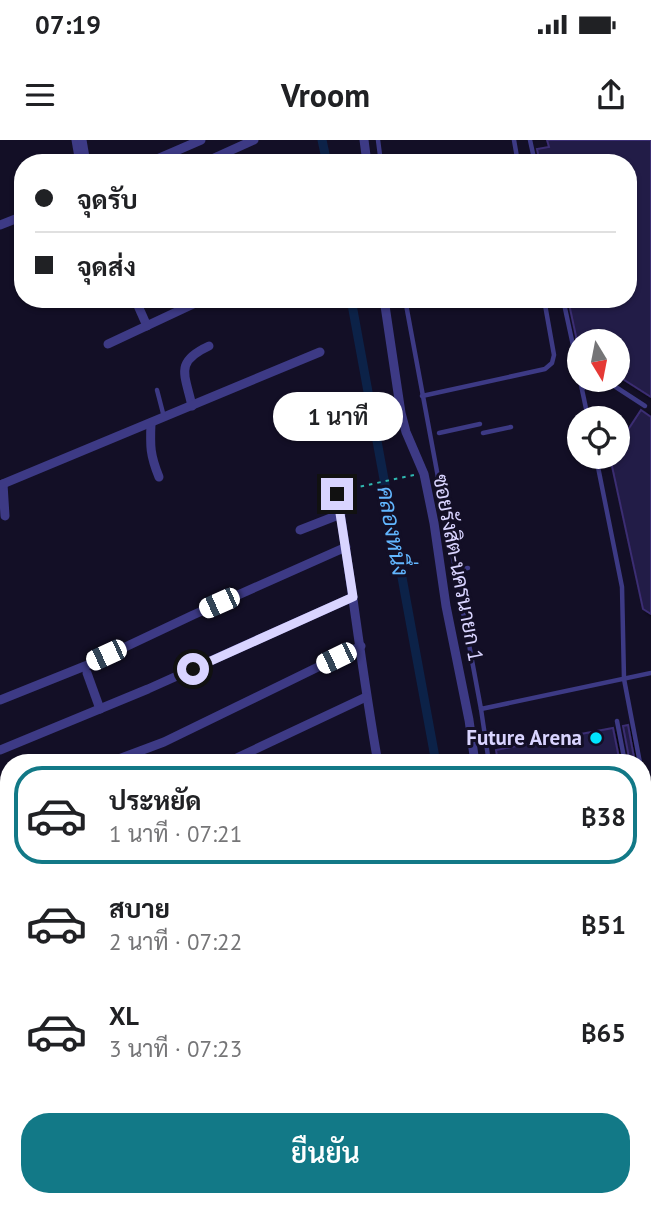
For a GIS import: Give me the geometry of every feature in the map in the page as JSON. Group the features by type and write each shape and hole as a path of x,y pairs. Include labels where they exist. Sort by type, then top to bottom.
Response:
{"street":[{"path":"169,154 201,140"},
{"path":"223,154 254,140"},
{"path":"139,308 147,326"},
{"path":"108,344 185,308"},
{"name":"ซอยรังสิต-นครนายก 1","path":"385,308 401,413 424,474 434,523 446,606 474,754"},
{"path":"192,406 185,372 186,363 190,356 209,346"},
{"path":"5,516 1,484 320,352"},
{"path":"151,423 151,458 159,477"},
{"path":"342,492 341,514 376,754"},
{"path":"300,530 341,514"},
{"path":"0,700 85,666 346,547"},
{"path":"0,750 148,689 353,597"},
{"path":"131,754 164,742 360,646"},
{"path":"86,673 100,709"},
{"path":"245,754 366,697"}],"lane":[{"path":"407,308 488,754"},
{"path":"422,396 545,369 552,363 554,355 546,308"},
{"path":"565,308 570,329"},
{"path":"157,390 164,418"},
{"path":"624,392 645,405"},
{"path":"439,433 480,424"},
{"path":"483,433 510,427"},
{"path":"598,469 622,587 624,679 638,754"},
{"path":"454,570 468,568"},
{"path":"481,709 651,673"},
{"path":"617,721 623,754"}],"path":[{"path":"342,492 415,475"}],"building":[{"path":"547,140 651,140 651,397 630,384 630,329 574,329 570,308 637,308 637,154 538,154 537,149 549,147"},
{"path":"641,410 651,417 651,614 643,609 613,469 630,469 630,427"},
{"path":"628,725 633,754 628,754 623,726"},
{"path":"613,728 618,754 497,754 496,750"}],"waterway":[{"name":"คลองหนึ่ง","path":"322,140 325,154"},
{"name":"คลองหนึ่ง","path":"353,308 434,754"}],"place":[{"name":"Future Arena","path":"596,738"}],"route":[{"path":"193,669 353,597 337,494"}]}
